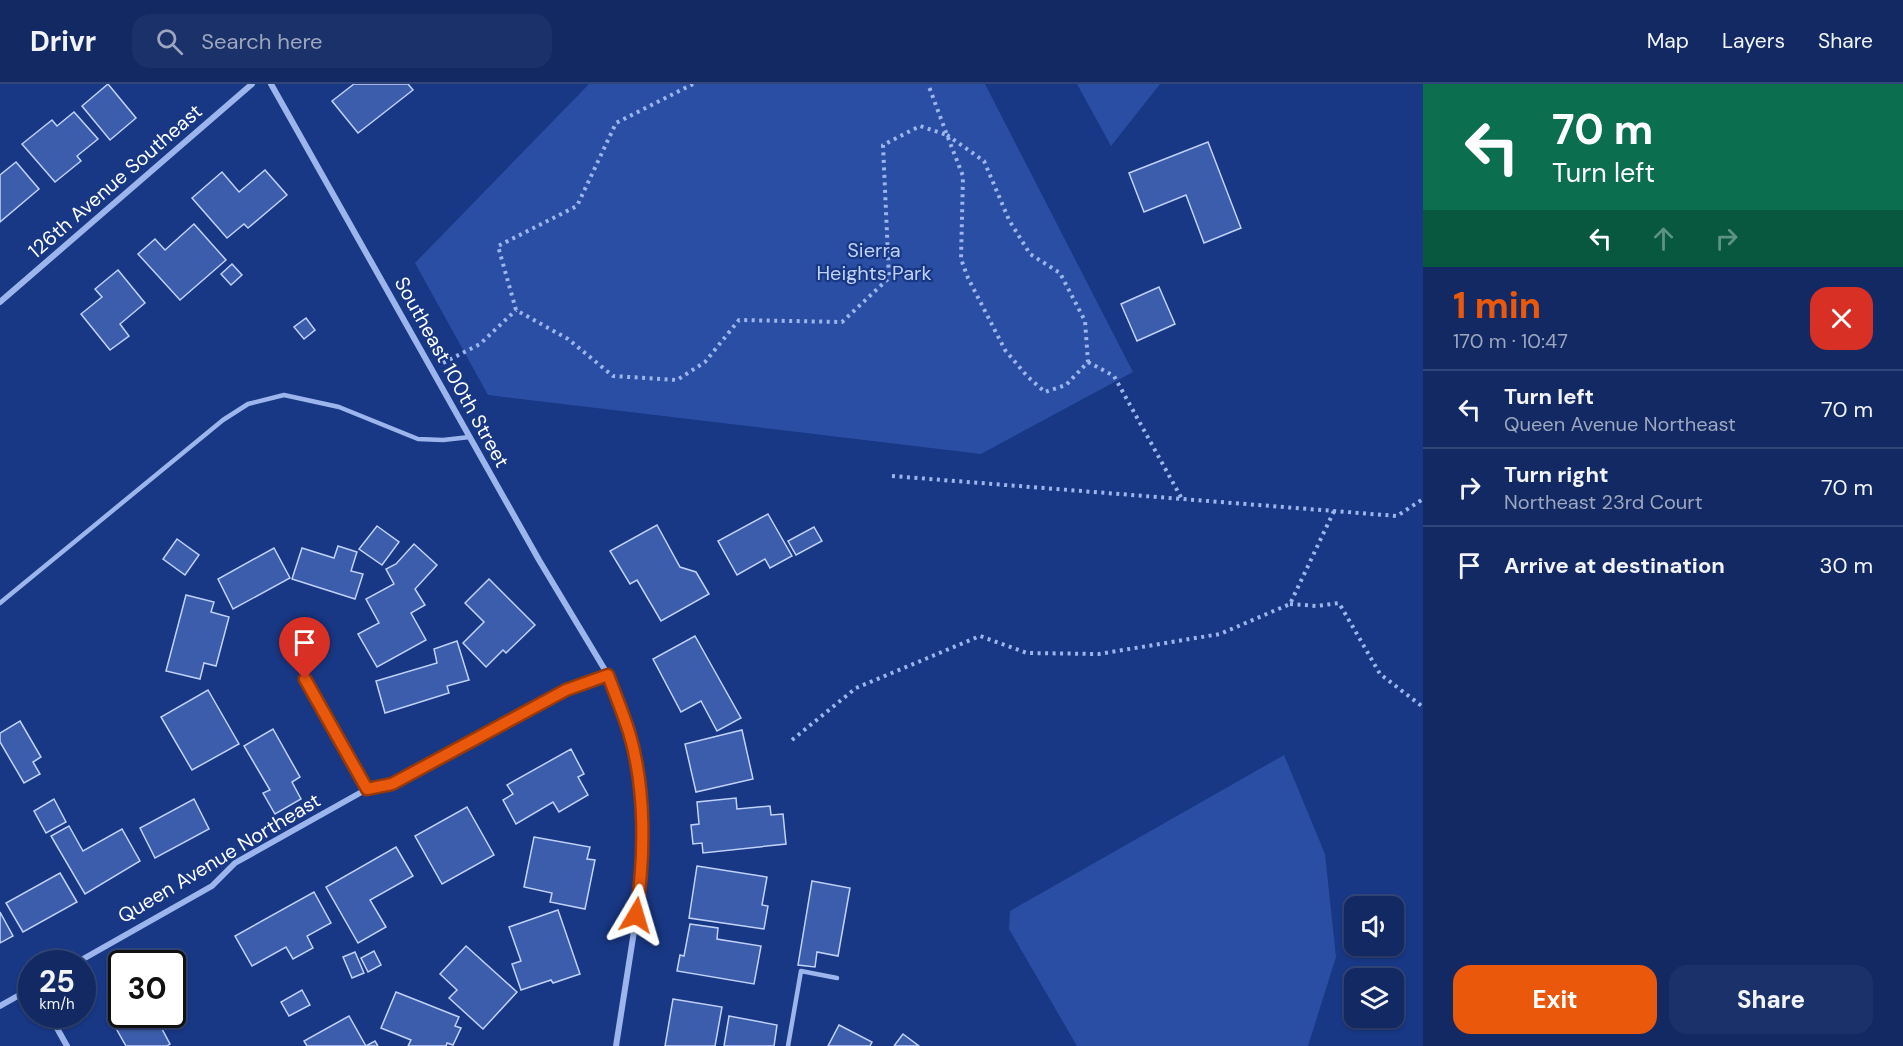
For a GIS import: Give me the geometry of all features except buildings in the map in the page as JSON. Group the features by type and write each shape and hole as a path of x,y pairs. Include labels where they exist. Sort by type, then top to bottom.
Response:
{"street":[{"name":"126th Avenue Southeast","path":"0,302 252,84"},
{"name":"Southeast 100th Street","path":"271,84 539,560 608,675 629,733 640,784 642,825 640,893 616,1046"},
{"name":"Queen Avenue Northeast","path":"96,952 212,886 235,863 367,789 392,784 566,690 608,675"},
{"path":"305,679 367,789"},
{"path":"0,1006 18,996"},
{"path":"57,1028 67,1046"}],"lane":[{"path":"0,603 223,420 248,404 284,395 339,407 417,439 443,440 470,436"},
{"path":"788,1046 801,971 837,978"}],"path":[{"path":"693,84 616,123 577,206 498,246 516,310 568,339 613,376 677,380 705,362 739,320 842,322 889,279 883,145 920,126 947,135 984,161 1009,220 1030,254 1060,273 1085,321 1088,362 1066,385 1045,392 1027,376 1005,350 968,278 961,258 963,176 947,135 928,84"},
{"path":"432,369 480,344 516,310"},
{"path":"1088,362 1114,376 1182,499"},
{"path":"892,476 1397,516 1423,499"},
{"path":"1290,604 1334,511"},
{"path":"792,740 856,688 980,636 1027,653 1098,654 1220,634 1290,604 1317,606 1339,603 1380,674 1423,707"}],"green space":[{"name":"Sierra Heights Park","path":"589,84 985,84 1133,372 981,454 488,395 415,263"},
{"path":"1077,84 1160,84 1111,146"},
{"path":"1284,755 1325,854 1336,957 1308,1046 1077,1046 1009,929 1010,911"}],"route":[{"path":"305,679 367,789 392,784 566,690 608,675 629,733 640,784 642,825 640,893 636,915"}]}
